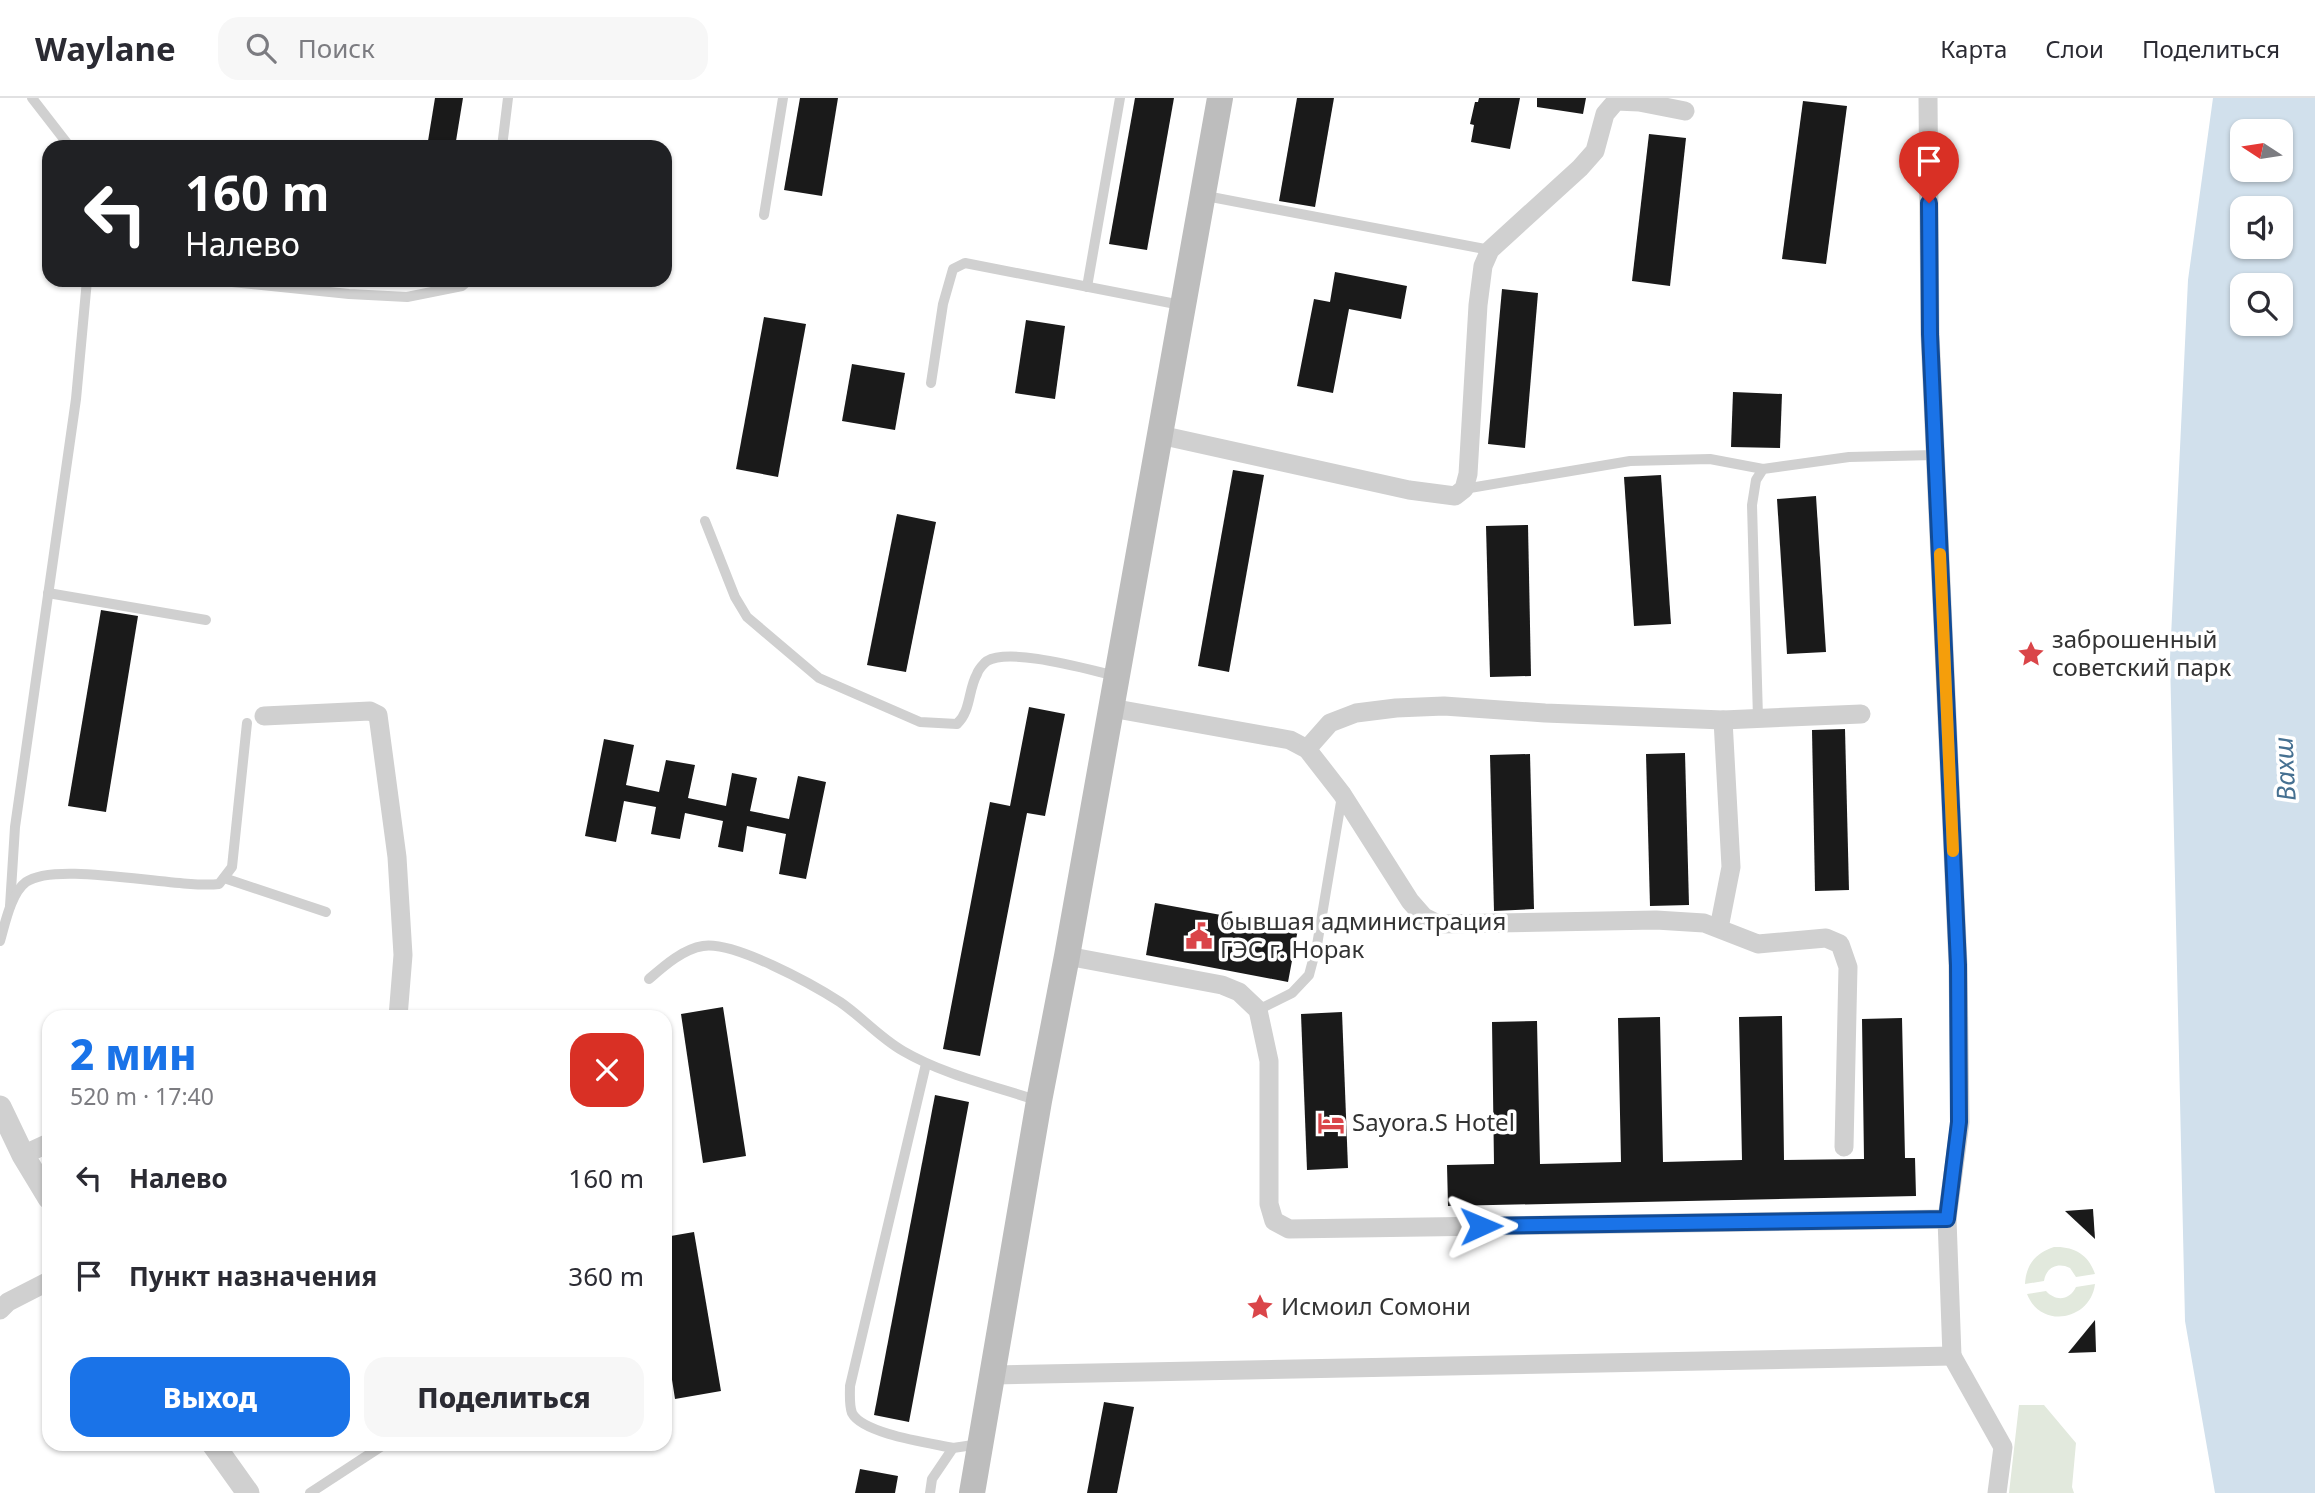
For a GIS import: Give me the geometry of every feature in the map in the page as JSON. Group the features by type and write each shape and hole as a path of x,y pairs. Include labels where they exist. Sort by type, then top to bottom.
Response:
{"main road":[{"path":"972,1493 1039,1101 1220,98"}],"street":[{"path":"1928,98 1930,334 1958,965 1959,1122 1947,1219 1952,1356 2003,1447 1997,1493"},
{"path":"1160,435 1437,496 1455,496 1464,489 1468,474 1478,304 1483,266 1490,250 1580,168 1595,150 1605,114 1616,101 1639,102 1685,111"},
{"path":"1307,750 1330,723 1356,713 1396,708 1444,706 1723,720 1861,714"},
{"path":"1111,708 1290,740 1307,750 1342,794 1410,901 1424,917 1438,923 1656,920 1704,923 1758,944 1826,938 1840,944 1848,967 1844,1147"},
{"path":"255,719 370,711 378,715 398,869 403,955 399,1010"},
{"path":"1719,928 1731,867 1723,720"},
{"path":"1067,956 1222,985 1239,992 1258,1010 1269,1061 1269,1204 1274,1221 1289,1228 1947,1219"},
{"path":"0,1107 23,1155 42,1186"},
{"path":"23,1155 42,1146"},
{"path":"0,1310 8,1301 42,1284"},
{"path":"993,1375 1952,1356"},
{"path":"218,1451 248,1493"}],"lane":[{"path":"33,98 65,140"},
{"path":"503,140 508,98"},
{"path":"764,215 783,98"},
{"path":"1087,287 1119,98"},
{"path":"1203,195 1490,250"},
{"path":"931,383 943,304 953,269 965,264 1183,306"},
{"path":"0,941 10,906 15,827 76,400 86,287"},
{"path":"281,287 407,297 457,287"},
{"path":"1464,489 1630,461 1710,459 1763,469 1849,457 1935,455"},
{"path":"1758,718 1752,505 1756,480 1763,469"},
{"path":"705,521 735,597 747,617 819,678 920,722 957,724 963,718 976,674 986,662 1002,657 1030,657 1117,676"},
{"path":"47,593 206,620"},
{"path":"10,906 26,883 49,874 104,876 200,886 219,884 232,867 255,719"},
{"path":"1258,1010 1292,993 1309,975 1317,945 1342,794"},
{"path":"224,878 326,912"},
{"path":"649,979 671,960 700,946 718,945 769,964 839,1002 900,1050 926,1064 1039,1101"},
{"path":"926,1064 850,1386 851,1410 859,1422 883,1431 953,1448 980,1444"},
{"path":"930,1493 932,1479 953,1448"},
{"path":"310,1493 374,1451"}],"shaded area":[{"path":"2054,1247 2068,1248 2080,1253 2095,1274 2076,1277 2070,1268 2057,1266 2047,1272 2044,1281 2025,1284 2027,1271 2033,1260"},
{"path":"2095,1284 2092,1296 2085,1306 2065,1316 2043,1313 2027,1294 2046,1291 2054,1297 2062,1298 2070,1295 2076,1287"},
{"path":"2019,1405 2044,1405 2076,1443 2072,1487 2074,1493 2009,1493"}],"water":[{"name":"Вахш","path":"2213,98 2315,98 2315,1493 2215,1493 2185,1321 2170,658 2188,280"}],"building":[{"path":"435,98 463,98 456,140 428,140"},
{"path":"800,98 838,98 822,196 784,190"},
{"path":"1135,98 1174,98 1147,250 1109,244"},
{"path":"1297,98 1334,98 1315,207 1279,201"},
{"path":"1479,98 1520,98 1510,149 1471,142 1474,125 1470,124 1475,102 1478,102"},
{"path":"1537,98 1586,98 1583,114 1537,107"},
{"path":"1803,101 1847,106 1826,264 1782,259"},
{"path":"1649,134 1686,138 1670,286 1632,281"},
{"path":"1335,272 1407,286 1401,319 1349,309 1333,393 1297,386 1314,299 1330,302"},
{"path":"1502,289 1538,293 1525,448 1488,444"},
{"path":"764,317 806,324 778,477 736,469"},
{"path":"1026,320 1065,326 1055,399 1015,393"},
{"path":"852,364 905,373 895,430 842,421"},
{"path":"1733,392 1782,394 1780,448 1731,447"},
{"path":"1233,470 1264,475 1229,672 1198,666"},
{"path":"1661,475 1671,624 1634,626 1624,477"},
{"path":"1816,496 1826,652 1787,654 1777,499"},
{"path":"897,514 936,522 906,672 867,665"},
{"path":"1528,525 1531,676 1490,677 1486,526"},
{"path":"101,610 138,616 106,812 68,806"},
{"path":"1029,707 1065,714 1045,816 1027,813 980,1056 943,1049 990,802 1010,806"},
{"path":"1845,729 1849,890 1815,891 1812,730"},
{"path":"604,739 634,745 626,785 659,792 666,760 695,765 688,798 726,806 732,773 757,778 750,811 789,819 798,776 826,782 806,879 779,874 786,834 747,826 743,852 718,847 723,821 685,813 680,839 651,834 656,807 624,801 616,842 585,836"},
{"path":"1685,753 1689,905 1650,906 1646,754"},
{"path":"1530,754 1534,909 1494,911 1490,755"},
{"path":"1155,903 1298,929 1288,982 1146,955"},
{"path":"723,1007 746,1156 703,1163 681,1014"},
{"path":"1342,1012 1348,1168 1307,1170 1301,1014"},
{"path":"1782,1016 1784,1160 1864,1159 1862,1019 1902,1018 1905,1158 1915,1158 1916,1196 1448,1206 1447,1165 1494,1164 1492,1022 1537,1021 1540,1164 1621,1162 1618,1018 1660,1017 1663,1162 1742,1160 1739,1017"},
{"path":"935,1095 969,1102 909,1422 874,1415"},
{"path":"2093,1209 2095,1239 2065,1211"},
{"path":"694,1232 721,1391 675,1399 672,1380 672,1236"},
{"path":"2095,1320 2096,1352 2068,1353"},
{"path":"1104,1402 1134,1407 1117,1493 1087,1493"},
{"path":"860,1469 898,1476 895,1493 855,1493"}],"slow traffic":[{"path":"1940,554 1953,851"}],"place":[{"name":"заброшенный советский парк","path":"2031,654"},
{"name":"бывшая администрация ГЭС г. Норак","path":"1199,936"},
{"name":"Sayora.S Hotel","path":"1331,1123"},
{"name":"Исмоил Сомони","path":"1260,1307"}],"route":[{"path":"1481,1226 1947,1219 1959,1122 1958,965 1930,334 1929,203"}]}
